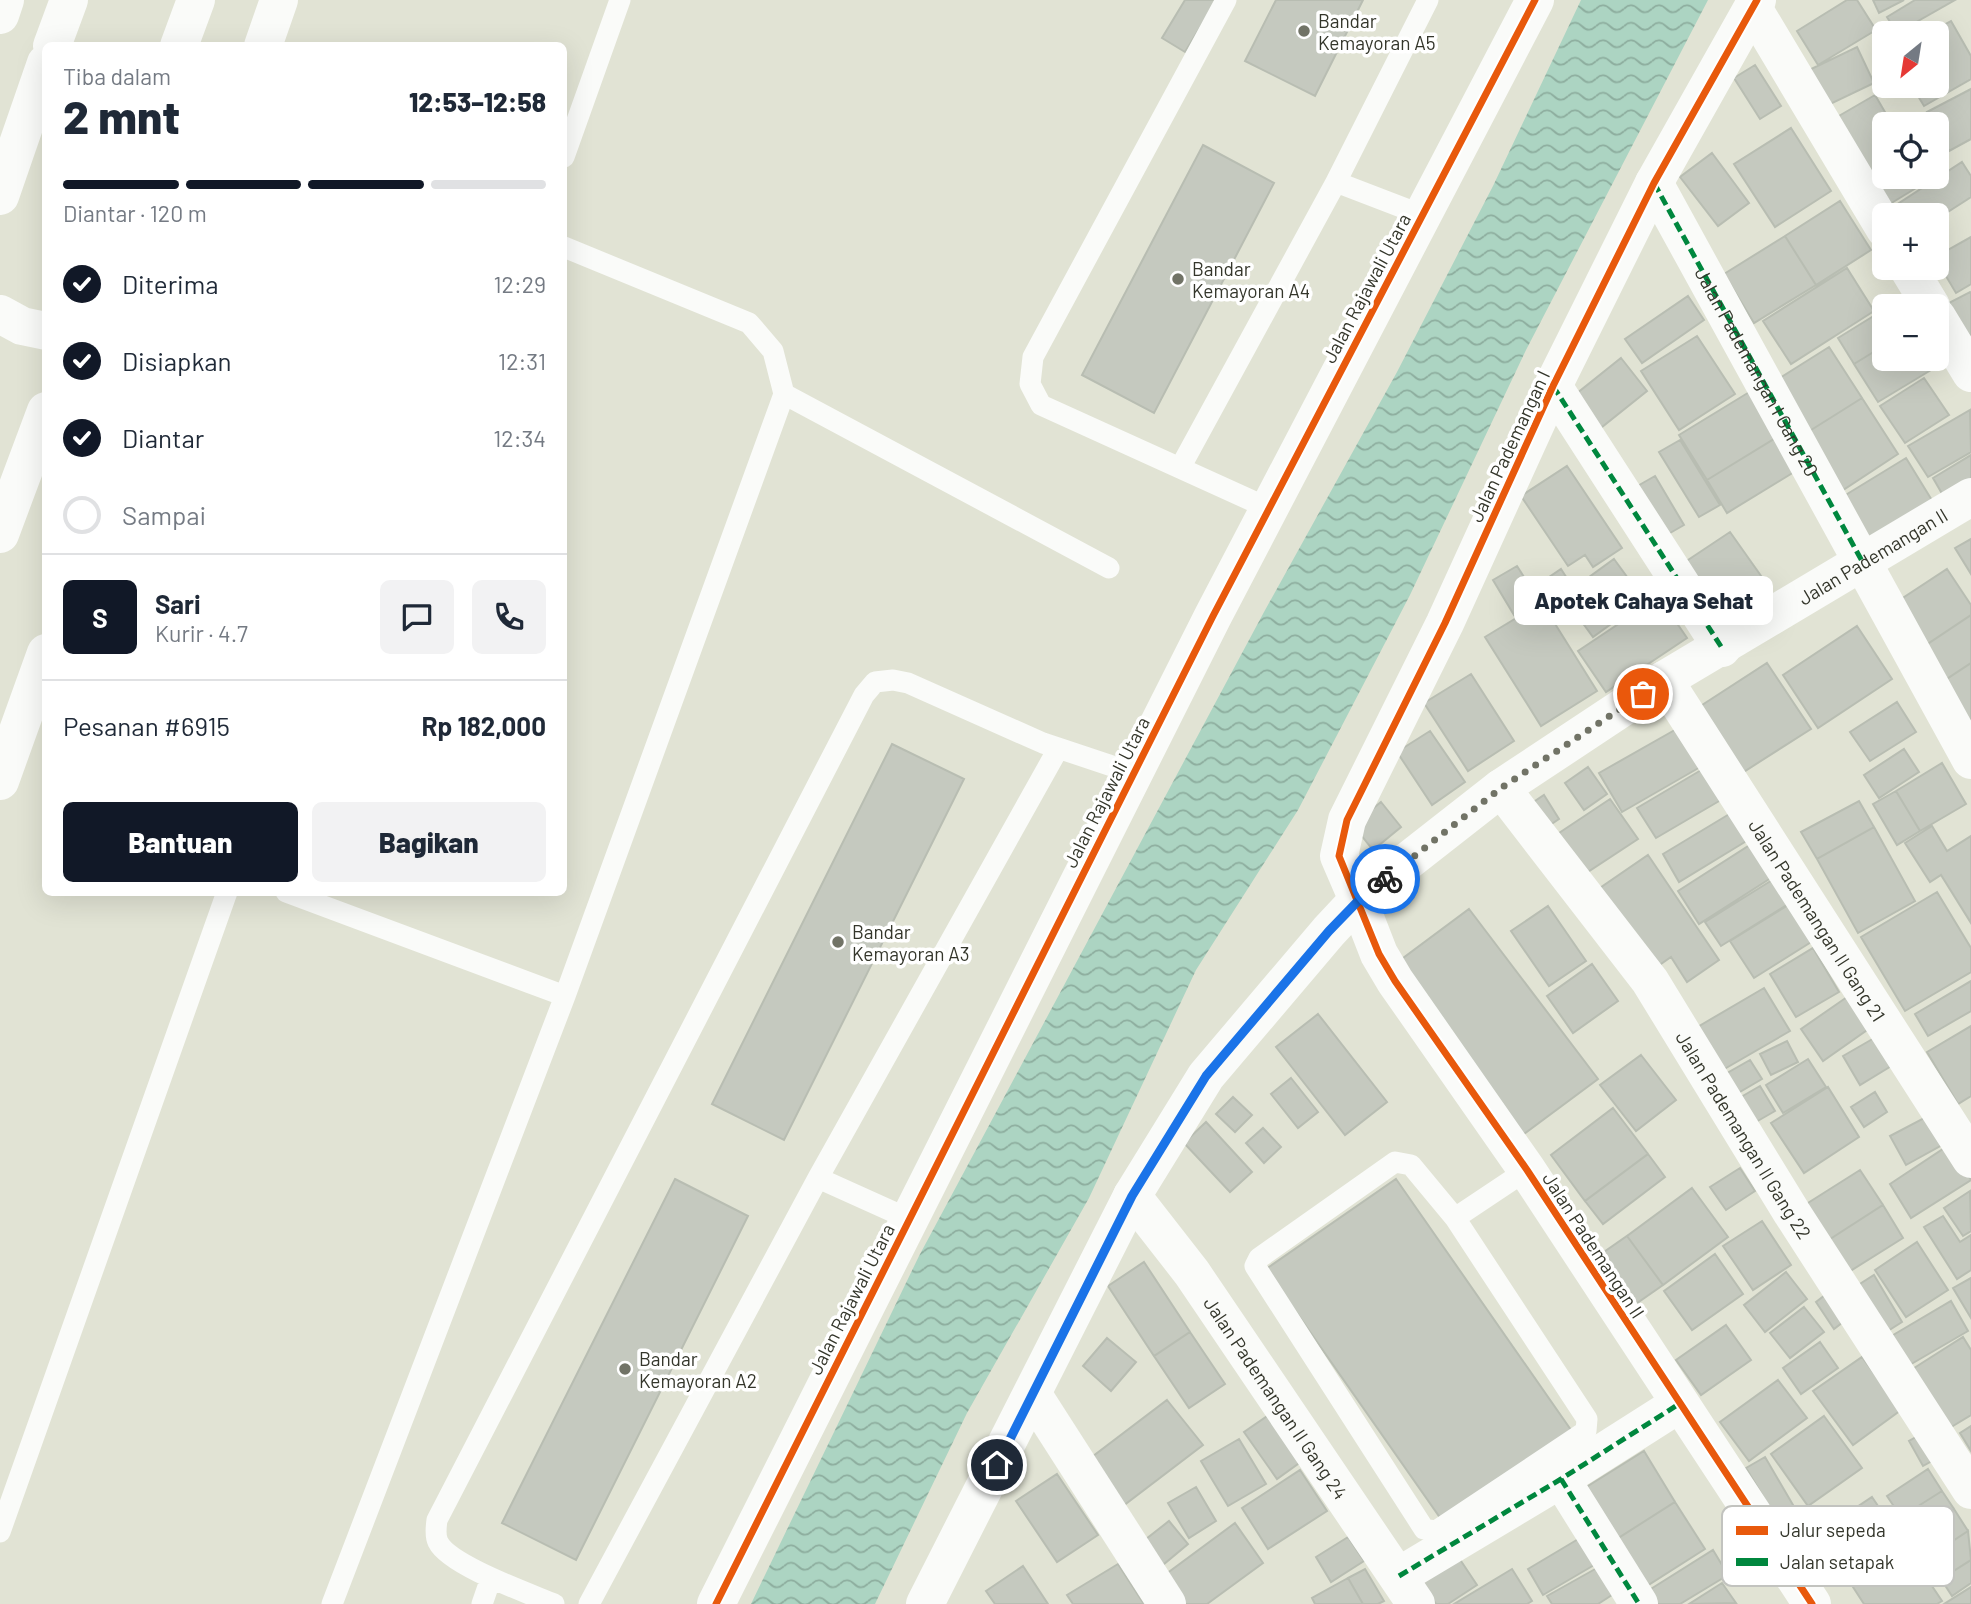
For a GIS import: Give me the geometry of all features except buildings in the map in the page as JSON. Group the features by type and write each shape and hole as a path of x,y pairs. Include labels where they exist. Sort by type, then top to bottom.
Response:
{"street":[{"path":"0,15 5,0"},
{"path":"53,42 69,0"},
{"path":"180,42 196,0"},
{"path":"264,42 279,0"},
{"name":"Jalan Rajawali Utara","path":"716,1604 1268,508 1535,0"},
{"path":"1755,4 1872,206"},
{"name":"Jalan Pademangan I","path":"1345,915 1339,856 1347,820 1445,623 1553,386 1654,183 1755,4"},
{"path":"0,196 42,75"},
{"name":"Jalan Pademangan I Gang 20","path":"1654,183 1862,561 1880,599 1971,760"},
{"path":"0,314 22,326 42,330"},
{"path":"1949,337 1971,373"},
{"path":"1553,386 1722,648"},
{"path":"0,534 42,422"},
{"name":"Jalan Pademangan II","path":"1747,1506 1679,1404 1519,1176 1379,954 1345,915 1501,788 1664,680 1722,648 1971,497"},
{"path":"0,781 42,664"},
{"name":"Jalan Pademangan II Gang 21","path":"1664,680 1971,1159"},
{"name":"Jalan Pademangan II Gang 22","path":"1501,788 1650,981 1792,1213 1971,1490"},
{"path":"925,1604 1132,1196 1206,1076 1345,915"},
{"name":"Jalan Pademangan II Gang 24","path":"1132,1196 1192,1273 1407,1590"},
{"path":"1033,1395 1167,1604"},
{"path":"1407,1590 1561,1479 1679,1404"},
{"path":"1561,1479 1639,1604"},
{"name":"Jalan Pademangan II","path":"1800,1586 1812,1604"}],"lane":[{"path":"567,149 620,0"},
{"path":"1226,0 1033,357 1030,384 1041,405 1268,508"},
{"path":"1180,468 1336,182 1428,0"},
{"path":"1336,182 1422,215"},
{"path":"332,1604 565,996 784,394 773,351 749,323 567,248"},
{"path":"784,394 1109,569"},
{"path":"554,1604 491,1578 444,1551 436,1539 437,1520 864,695 875,682 893,680 908,683 1058,749 1133,773"},
{"path":"589,1604 818,1178 1058,749"},
{"path":"0,1532 227,896"},
{"path":"297,896 565,996"},
{"path":"1395,1162 1411,1165 1455,1218 1587,1419 1586,1431 1436,1531 1424,1529 1255,1266 1259,1258 1395,1162"},
{"path":"1455,1218 1519,1176"},
{"path":"818,1178 909,1219"},
{"path":"482,1604 491,1578"}],"water":[{"path":"1581,0 1708,0 1526,350 1410,595 1298,810 1196,970 1089,1198 967,1413 875,1604 751,1604 919,1256 1264,612 1397,372 1493,186"}],"marked path":[{"path":"1654,183 1862,561"},
{"path":"1553,386 1722,648"},
{"path":"1399,1576 1561,1479 1679,1404"},
{"path":"1561,1479 1639,1604"}],"cycle path":[{"path":"716,1604 1213,616 1535,0"},
{"path":"1748,1506 1527,1170 1395,981 1379,954 1339,856 1347,820 1445,623 1553,386 1654,183 1757,0"},
{"path":"1800,1586 1812,1604"}],"way so far":[{"path":"1385,879 1501,788 1643,694"}],"place":[{"name":"Bandar Kemayoran A5","path":"1304,31"},
{"name":"Bandar Kemayoran A4","path":"1178,279"},
{"name":"Apotek Cahaya Sehat","path":"1643,694"},
{"name":"Bandar Kemayoran A3","path":"838,942"},
{"name":"Bandar Kemayoran A2","path":"625,1369"}],"route":[{"path":"997,1465 1132,1196 1206,1076 1329,931 1359,900 1385,879"}]}
